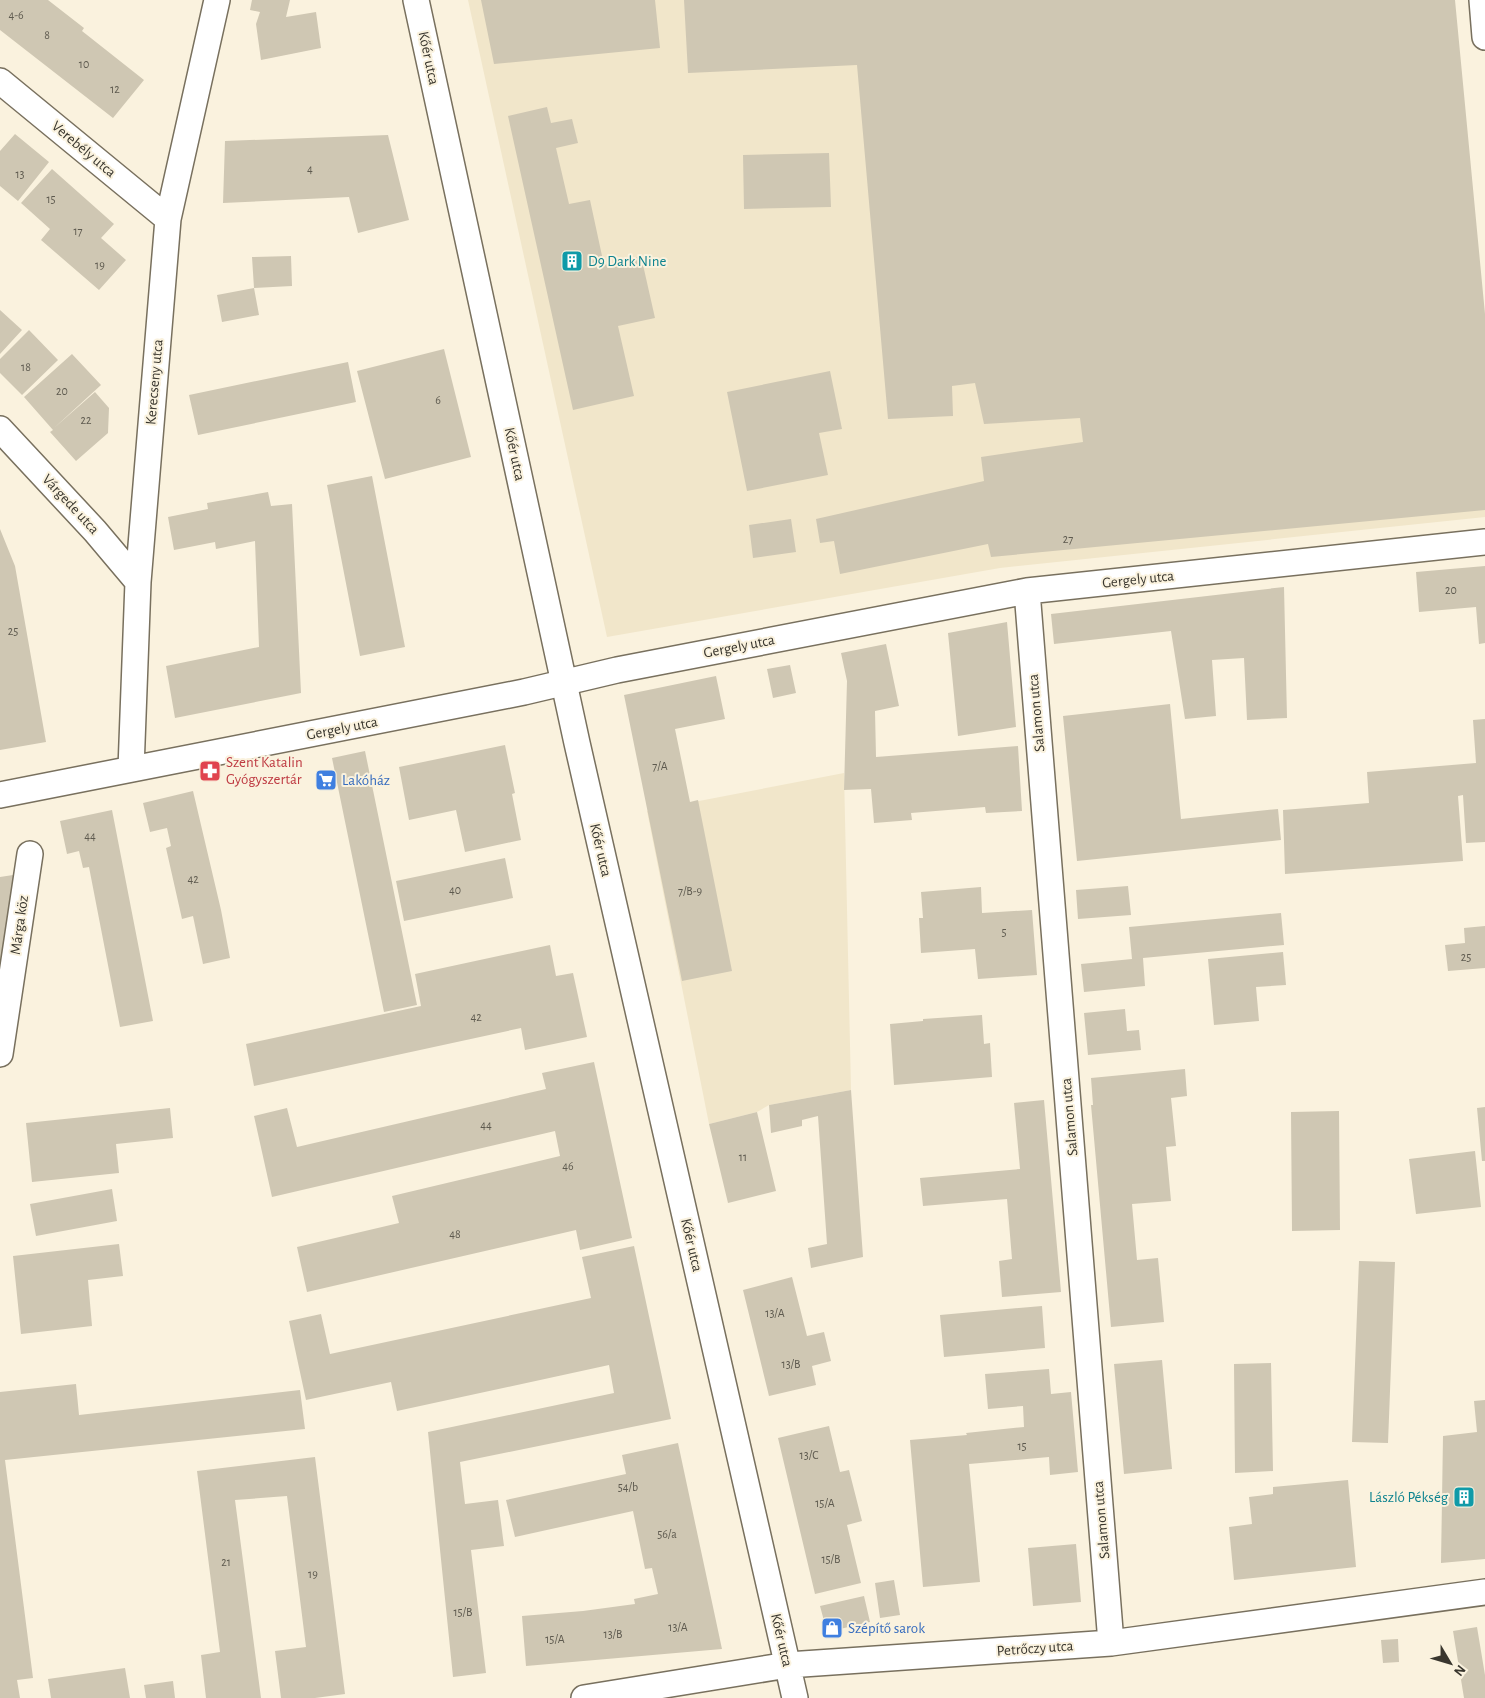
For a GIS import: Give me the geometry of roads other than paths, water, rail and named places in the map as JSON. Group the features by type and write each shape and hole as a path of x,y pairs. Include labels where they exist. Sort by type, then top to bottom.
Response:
{"street":[{"name":"Kerecseny utca","path":"131,769 138,582 168,219 218,0"},
{"name":"Kőér utca","path":"416,0 564,682 794,1698"},
{"path":"1482,0 1485,36"},
{"name":"Verebély utca","path":"0,80 168,219"},
{"name":"Várgede utca","path":"0,429 95,530 138,582"},
{"name":"Gergely utca","path":"0,795 524,692 616,670 1027,591 1485,542"},
{"name":"Salamon utca","path":"1027,591 1111,1643"},
{"name":"Márga köz","path":"0,1054 30,854"},
{"name":"Petrőczy utca","path":"584,1698 788,1665 1111,1643 1485,1592"}],"place":[{"name":"D9 Dark Nine","path":"572,261"},
{"name":"Szent Katalin Gyógyszertár","path":"210,771"},
{"name":"Lakóház","path":"326,780"},
{"name":"László Pékség","path":"1464,1497"},
{"name":"Szépítő sarok","path":"832,1628"}]}
